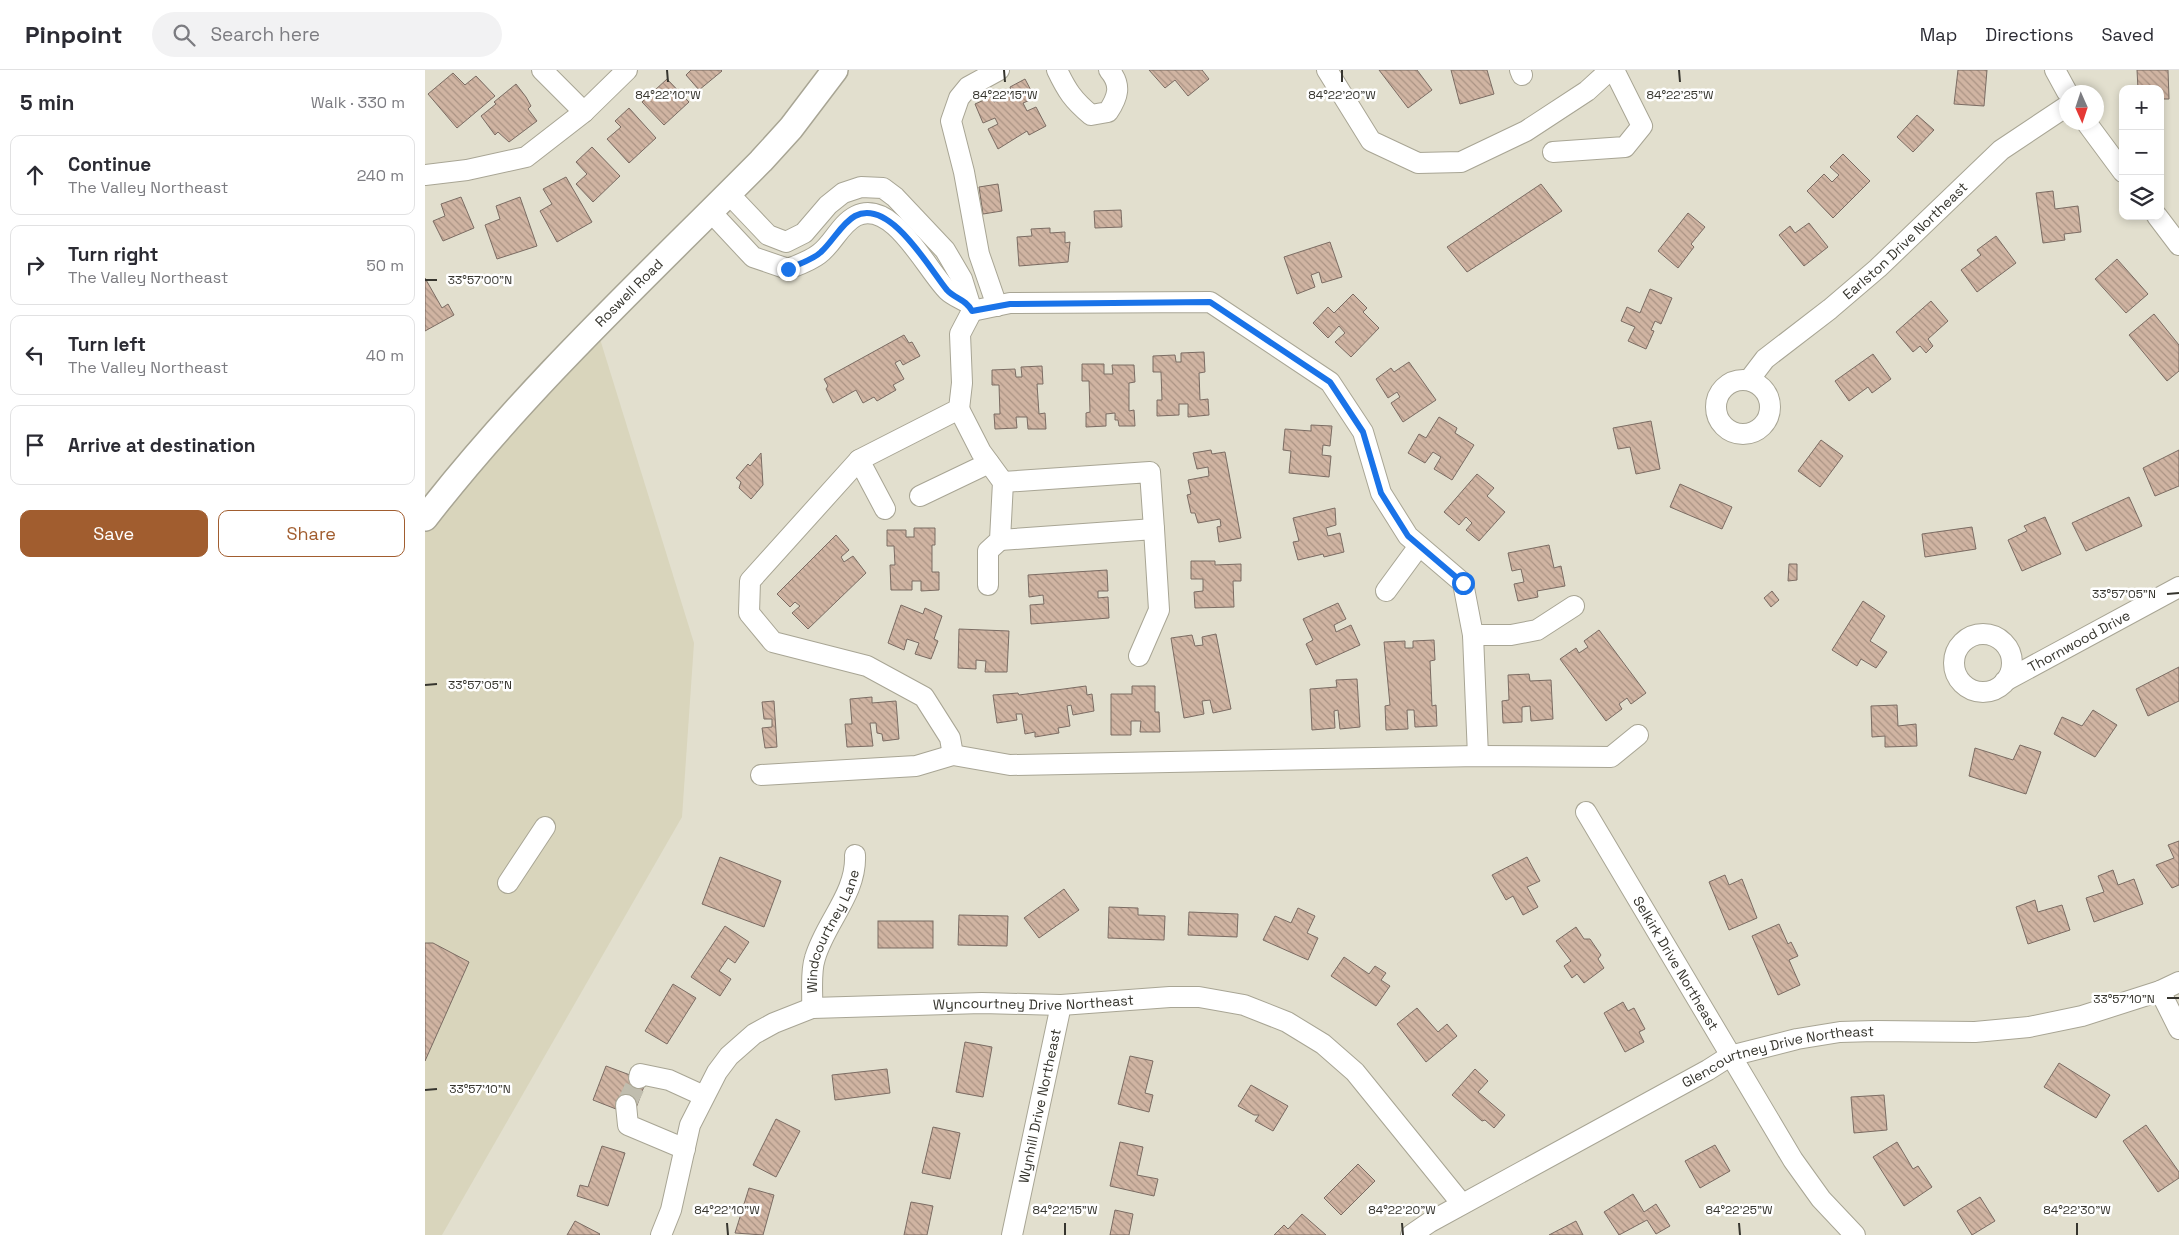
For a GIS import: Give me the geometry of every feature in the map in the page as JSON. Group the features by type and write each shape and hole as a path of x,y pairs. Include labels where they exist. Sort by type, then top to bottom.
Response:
{"main road":[{"name":"Roswell Road","path":"425,518 515,410 710,211 729,194 791,128 835,70"}],"street":[{"path":"542,70 584,112"},
{"path":"425,175 467,170 527,158 584,112 627,70"},
{"path":"997,306 979,254 964,172 951,121 959,98 968,86 999,70"},
{"path":"1057,70 1065,88 1075,102 1091,115 1108,112 1117,98 1117,79 1109,70"},
{"path":"1327,70 1371,142 1418,164 1461,162 1526,131 1587,91 1610,70"},
{"path":"1553,152 1625,147 1642,126 1614,70"},
{"path":"2055,70 2063,85"},
{"name":"Earlston Drive Northeast","path":"1749,380 1765,359 1830,309 1878,268 2001,150 2059,111"},
{"path":"2092,130 2119,167"},
{"path":"729,194 768,235 786,242 804,233 828,205 843,193 861,188 883,188 895,197 945,250 962,279 970,307 960,334 962,383 959,409 981,452 1003,482 1000,540"},
{"path":"710,211 753,257 788,269 819,254 855,216 864,213 875,214 902,231 949,292 970,307 1010,304 1210,302 1330,382 1363,432 1381,493 1408,536 1463,583 1473,635 1479,756"},
{"path":"2160,220 2179,245"},
{"path":"953,755 950,738 924,697 867,666 773,642 749,613 750,580 859,460 959,409"},
{"path":"859,460 885,509"},
{"path":"920,496 989,463"},
{"path":"1003,482 1150,472 1159,610 1139,656"},
{"path":"988,585 988,551 1000,540 1154,529"},
{"path":"1386,591 1419,546"},
{"name":"Thornwood Drive","path":"2005,681 2179,587"},
{"path":"1473,635 1511,635 1537,630 1574,606"},
{"path":"761,775 916,766 953,755 1010,765 1479,756 1611,757 1638,735"},
{"name":"Selkirk Drive Northeast","path":"1586,812 1793,1160 1821,1199 1855,1235"},
{"path":"508,883 545,827"},
{"name":"Windcourtney Lane","path":"812,1008 814,959 852,880 855,855"},
{"name":"Glencourtney Drive Northeast","path":"1411,1235 1462,1204 1708,1070 1730,1056 1797,1039 1840,1032 1975,1032 2029,1027 2082,1016 2160,991 2179,982"},
{"path":"2160,991 2179,1029"},
{"name":"Wyncourtney Drive Northeast","path":"661,1235 671,1210 690,1125 717,1072 729,1056 754,1034 774,1023 812,1008 982,1002 1061,1005 1170,996 1199,997 1244,1005 1287,1022 1323,1044 1355,1072 1462,1204"},
{"name":"Wynhill Drive Northeast","path":"1012,1235 1061,1005"},
{"path":"639,1078 640,1074 669,1080 704,1096"},
{"path":"626,1105 628,1125 685,1149"}],"shaded area":[{"path":"600,339 694,643 682,817 442,1235 425,1235 425,509"}],"building":[{"path":"691,70 722,71 699,90 686,75"},
{"path":"1149,70 1202,70 1209,79 1188,96 1175,80 1165,88"},
{"path":"1379,70 1417,70 1432,90 1408,108"},
{"path":"1451,70 1487,70 1494,94 1460,104"},
{"path":"1958,70 1987,70 1984,106 1954,104"},
{"path":"2137,70 2168,70 2169,99 2164,99 2164,85 2138,85"},
{"path":"453,73 465,85 476,76 495,96 457,128 428,94"},
{"path":"667,79 689,102 664,125 642,102"},
{"path":"1025,79 1035,98 1023,103 1027,111 1036,107 1046,126 1029,135 1027,131 998,149 988,129 998,124 995,118 983,123 975,104 991,97 994,102 1012,93 1010,87"},
{"path":"516,84 526,97 531,106 528,109 537,121 509,142 498,132 495,135 481,116 496,104 494,102"},
{"path":"629,108 656,138 629,163 607,139 621,127 615,121"},
{"path":"1917,115 1934,130 1913,152 1897,137"},
{"path":"592,147 620,176 593,202 576,184 587,174 576,162"},
{"path":"1843,154 1870,181 1833,218 1807,191 1824,174 1832,182 1839,175 1830,167"},
{"path":"566,177 592,222 557,242 540,211 552,204 543,189"},
{"path":"998,184 1002,211 983,214 979,187"},
{"path":"1541,184 1562,211 1467,272 1447,247"},
{"path":"2053,191 2055,209 2078,206 2081,232 2064,234 2065,240 2043,243 2036,193"},
{"path":"461,197 474,228 443,241 433,221 445,216 441,204"},
{"path":"520,197 537,246 497,259 485,225 500,219 496,206"},
{"path":"1121,210 1122,227 1095,228 1094,211"},
{"path":"1688,213 1705,227 1691,244 1694,247 1678,268 1658,251"},
{"path":"1809,223 1828,247 1804,266 1779,235 1790,226 1795,233"},
{"path":"1050,228 1050,233 1065,232 1065,243 1070,242 1068,262 1019,266 1017,237 1032,236 1031,229"},
{"path":"1996,236 2016,263 1977,292 1961,270 1981,255 1977,250"},
{"path":"1330,242 1342,277 1322,283 1319,272 1311,275 1315,287 1297,294 1284,257"},
{"path":"2117,259 2148,294 2126,313 2095,279"},
{"path":"425,278 442,308 448,304 454,315 425,331"},
{"path":"1650,289 1672,298 1661,324 1655,321 1651,330 1654,331 1646,349 1628,341 1635,327 1621,321 1627,307 1640,313"},
{"path":"1353,294 1367,308 1363,312 1379,328 1351,357 1335,342 1345,333 1339,326 1328,338 1313,323 1328,307 1334,313"},
{"path":"1931,301 1948,321 1928,339 1933,346 1926,353 1920,346 1913,352 1896,332"},
{"path":"2154,314 2179,345 2179,371 2167,381 2129,335"},
{"path":"904,335 909,343 912,342 920,356 903,365 900,360 895,363 904,379 893,385 896,390 877,401 874,397 863,403 856,390 833,403 826,389 828,386 824,379"},
{"path":"1204,352 1205,372 1199,373 1200,400 1208,399 1209,415 1188,417 1188,404 1179,404 1179,415 1157,416 1157,400 1162,400 1161,372 1153,372 1153,356 1175,355 1176,362 1181,362 1181,353"},
{"path":"1873,354 1891,379 1872,393 1868,387 1849,401 1835,381"},
{"path":"1409,362 1436,400 1403,422 1391,403 1400,397 1397,392 1388,398 1376,379 1391,368 1394,372"},
{"path":"1082,364 1104,364 1104,374 1113,374 1112,365 1134,365 1135,382 1129,383 1129,411 1134,410 1135,426 1119,426 1118,420 1115,420 1115,413 1106,414 1106,426 1086,427 1086,413 1090,412 1089,381 1082,381"},
{"path":"1042,366 1043,384 1037,384 1039,414 1045,413 1046,429 1028,429 1027,417 1016,417 1017,428 995,429 994,414 1000,414 999,385 992,385 992,370 1015,369 1016,377 1022,377 1021,367"},
{"path":"1439,417 1457,428 1455,433 1474,445 1452,480 1434,469 1441,457 1433,452 1425,463 1408,453 1419,434 1426,438"},
{"path":"1651,421 1660,469 1636,474 1630,447 1618,449 1613,428"},
{"path":"1311,425 1332,426 1330,446 1323,445 1322,455 1331,456 1329,477 1289,473 1291,451 1283,450 1285,429 1311,431"},
{"path":"1821,440 1843,456 1820,487 1798,471"},
{"path":"1211,450 1212,454 1225,452 1241,538 1219,542 1217,527 1221,526 1220,519 1198,523 1195,513 1191,513 1187,495 1191,494 1188,480 1209,476 1208,467 1197,469 1193,453"},
{"path":"2179,450 2179,486 2155,496 2143,468"},
{"path":"761,453 763,485 751,499 739,488 741,482 736,478"},
{"path":"1477,474 1494,488 1487,496 1505,512 1479,541 1466,530 1472,523 1466,517 1459,525 1444,512"},
{"path":"1680,484 1732,507 1722,529 1670,507"},
{"path":"2129,497 2142,526 2086,551 2072,523"},
{"path":"1335,508 1336,525 1326,528 1328,536 1340,533 1344,552 1324,557 1323,554 1298,560 1293,542 1299,541 1293,518"},
{"path":"2045,517 2061,554 2022,571 2008,540 2027,531 2024,526"},
{"path":"1972,527 1976,549 1925,557 1922,534"},
{"path":"914,528 935,528 935,545 932,545 932,572 939,572 939,590 921,591 921,581 912,581 912,590 891,590 890,565 895,565 894,546 887,546 887,530 906,530 906,537 914,537"},
{"path":"836,535 849,550 841,557 844,562 853,556 866,573 808,629 792,613 800,606 795,602 790,607 777,594"},
{"path":"1549,545 1554,568 1561,566 1565,586 1537,591 1538,597 1518,601 1514,584 1524,582 1521,569 1512,571 1508,553"},
{"path":"1191,561 1215,561 1215,565 1241,564 1241,581 1233,581 1234,607 1195,608 1194,592 1203,591 1203,579 1191,579"},
{"path":"1789,564 1797,564 1797,580 1788,581"},
{"path":"1107,570 1108,591 1098,591 1098,598 1108,597 1109,618 1031,624 1030,605 1044,604 1043,595 1029,597 1028,575"},
{"path":"1772,591 1779,600 1771,607 1764,598"},
{"path":"1863,601 1885,616 1870,641 1887,652 1876,668 1861,659 1857,666 1832,650"},
{"path":"1338,603 1346,619 1334,625 1336,632 1351,625 1360,645 1316,665 1306,644 1313,640 1303,619"},
{"path":"901,605 923,614 925,608 942,616 934,639 938,641 931,659 915,654 919,643 907,639 904,650 888,643"},
{"path":"959,629 1009,631 1007,672 985,672 986,661 976,660 976,669 958,668"},
{"path":"1599,630 1646,693 1631,704 1627,698 1619,704 1622,709 1606,721 1560,659 1576,648 1579,653 1588,647 1584,641"},
{"path":"1216,634 1231,709 1213,713 1210,700 1202,701 1204,714 1184,718 1171,638 1192,635 1195,646 1203,645 1202,637"},
{"path":"1434,640 1435,660 1430,661 1432,706 1436,705 1437,726 1415,727 1414,710 1407,710 1408,729 1386,730 1385,706 1390,705 1384,642 1405,641 1405,648 1413,648 1413,641"},
{"path":"2179,667 2179,701 2148,716 2136,689"},
{"path":"1529,674 1530,681 1551,680 1553,719 1531,721 1530,706 1522,707 1522,722 1503,723 1502,701 1509,700 1508,675"},
{"path":"1357,679 1360,727 1340,729 1338,710 1334,711 1335,728 1312,730 1310,689 1337,687 1336,680"},
{"path":"1086,686 1087,695 1092,694 1094,711 1073,715 1071,705 1067,706 1070,726 1058,728 1059,733 1035,737 1035,732 1025,734 1022,714 1016,714 1017,720 997,723 993,695 1018,693 1019,695"},
{"path":"1132,686 1155,686 1155,712 1159,712 1160,732 1140,732 1141,721 1131,721 1131,735 1111,735 1111,694 1132,694"},
{"path":"872,697 872,703 896,701 899,739 883,741 882,734 877,733 876,723 870,723 873,746 847,747 845,724 852,724 850,699"},
{"path":"774,701 777,747 765,748 762,728 772,727 772,719 764,719 762,702"},
{"path":"1897,705 1898,726 1916,724 1917,746 1885,747 1885,736 1872,737 1871,706"},
{"path":"2093,710 2117,725 2095,757 2054,734 2062,717 2082,726"},
{"path":"2020,745 2041,752 2026,794 1969,776 1975,748 2013,760"},
{"path":"2179,841 2179,885 2172,888 2156,865 2174,858 2168,845"},
{"path":"720,857 781,881 764,927 702,904"},
{"path":"1527,857 1540,881 1527,887 1538,907 1523,915 1513,896 1506,900 1492,875"},
{"path":"2113,870 2118,885 2134,879 2143,904 2094,922 2086,898 2104,892 2098,876"},
{"path":"1725,875 1729,885 1742,879 1757,918 1729,930 1709,882"},
{"path":"1064,889 1079,910 1039,938 1024,918"},
{"path":"2035,900 2038,912 2062,905 2070,930 2028,944 2016,907"},
{"path":"1109,907 1138,908 1138,915 1165,916 1164,940 1108,938"},
{"path":"1298,908 1315,916 1307,933 1318,938 1308,960 1263,940 1275,916 1291,923"},
{"path":"1189,912 1238,914 1237,937 1188,935"},
{"path":"959,915 1008,916 1007,946 958,945"},
{"path":"878,921 933,921 933,948 878,948"},
{"path":"1779,924 1788,944 1791,942 1798,956 1789,960 1800,985 1778,995 1752,936"},
{"path":"725,926 749,942 735,963 728,958 719,971 731,979 720,996 691,977"},
{"path":"1576,927 1584,939 1590,939 1601,955 1598,959 1604,968 1584,983 1577,974 1572,978 1564,966 1571,961 1556,941"},
{"path":"425,943 433,943 469,962 425,1061"},
{"path":"1344,957 1369,974 1375,966 1386,973 1381,980 1390,986 1376,1006 1331,976"},
{"path":"673,984 696,998 667,1044 645,1031"},
{"path":"1623,1002 1628,1011 1634,1008 1645,1029 1639,1032 1644,1042 1625,1052 1604,1013"},
{"path":"1417,1008 1438,1032 1447,1024 1457,1036 1426,1062 1397,1024"},
{"path":"965,1042 992,1047 983,1097 956,1092"},
{"path":"1130,1056 1153,1061 1145,1093 1153,1095 1149,1112 1118,1104"},
{"path":"2059,1063 2110,1095 2096,1118 2044,1087"},
{"path":"606,1066 646,1081 636,1108 619,1102 616,1109 593,1100"},
{"path":"887,1069 890,1093 835,1100 832,1075"},
{"path":"1475,1069 1488,1081 1478,1092 1505,1115 1494,1128 1485,1120 1482,1121 1452,1095"},
{"path":"1251,1085 1288,1106 1273,1131 1255,1121 1259,1115 1254,1115 1238,1106"},
{"path":"1884,1095 1887,1130 1854,1133 1851,1097"},
{"path":"776,1119 800,1131 776,1177 753,1165"},
{"path":"2146,1125 2179,1172 2179,1178 2158,1192 2123,1141"},
{"path":"933,1127 960,1133 950,1179 922,1173"},
{"path":"1120,1142 1143,1147 1137,1175 1158,1179 1154,1196 1110,1186"},
{"path":"1897,1142 1913,1169 1918,1166 1932,1187 1904,1206 1873,1157"},
{"path":"1715,1145 1730,1171 1700,1188 1685,1161"},
{"path":"602,1146 625,1153 608,1206 577,1196 580,1185 588,1187"},
{"path":"1358,1164 1375,1181 1341,1215 1324,1198"},
{"path":"749,1188 774,1195 763,1235 735,1233"},
{"path":"1633,1194 1644,1212 1656,1204 1670,1226 1656,1234 1647,1220 1619,1235 1604,1212"},
{"path":"1980,1197 1995,1221 1972,1235 1957,1211"},
{"path":"911,1202 933,1206 927,1235 904,1235"},
{"path":"1115,1210 1133,1214 1129,1235 1110,1235"},
{"path":"1302,1214 1326,1235 1274,1235 1284,1225 1288,1229"},
{"path":"575,1221 600,1234 567,1235"},
{"path":"1576,1221 1583,1235 1549,1235"}],"tunnel":[{"path":"626,1105 639,1078"}],"route":[{"path":"788,269 819,254 847,223 855,216 864,213 875,214 902,231 949,292 968,303 972,311 1010,304 1210,302 1330,382 1363,432 1381,493 1408,536 1463,583"}]}
